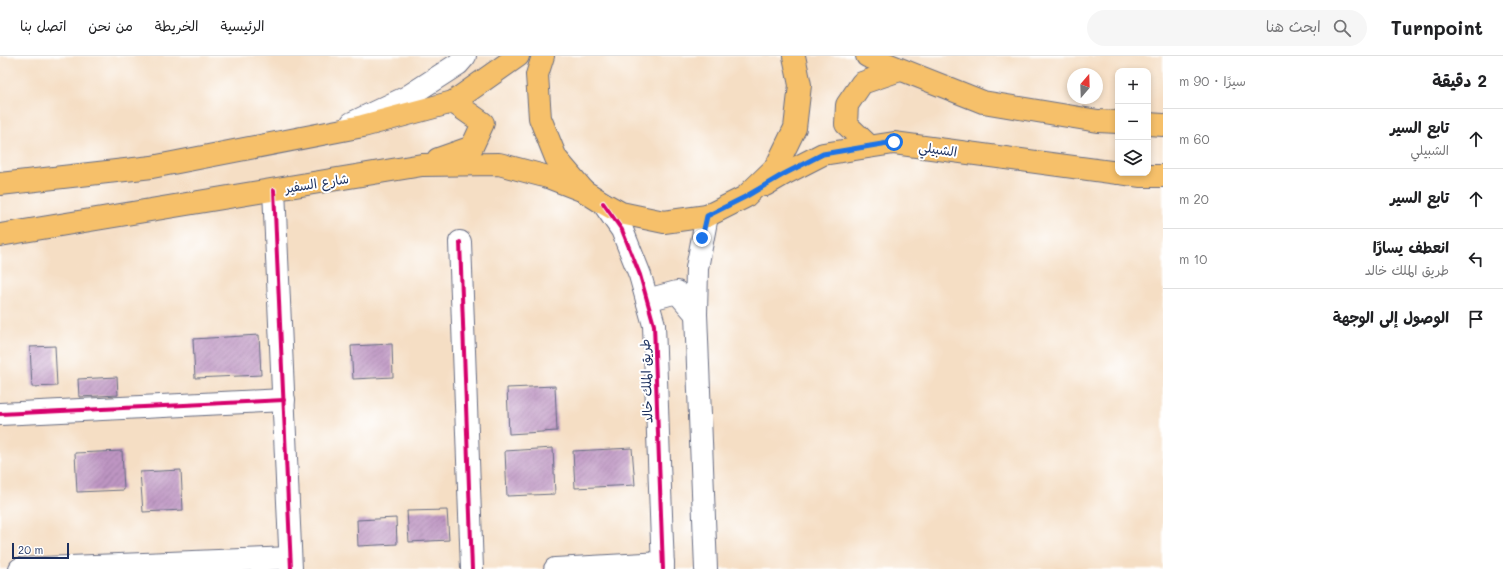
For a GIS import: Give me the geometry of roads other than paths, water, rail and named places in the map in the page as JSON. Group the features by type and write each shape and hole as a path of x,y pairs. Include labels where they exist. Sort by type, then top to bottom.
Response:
{"main road":[{"path":"0,184 152,167 363,126 453,102 518,56"},
{"path":"543,56 538,75 540,118 556,158 584,191 603,203 621,213 664,222 707,216 745,197 776,167 795,128 800,85 794,56"},
{"path":"867,56 983,102 1098,121 1115,122"},
{"path":"869,146 846,124 847,105 862,83 900,70"},
{"path":"422,165 472,147 483,124 453,102"},
{"path":"1151,124 1163,125"},
{"name":"الشبيلي","path":"745,197 784,174 823,154 894,142 1115,172"},
{"name":"شارع السفير","path":"0,235 422,165 499,164 548,177 584,191"},
{"name":"الشبيلي","path":"1151,176 1163,176"}],"street":[{"path":"335,132 408,97 458,64 465,56"},
{"path":"20,569 291,563 274,190"},
{"name":"طريق الملك خالد","path":"603,203 622,230 640,275 654,325 663,566"},
{"path":"706,569 696,314 697,268 707,216"},
{"path":"460,242 472,569"},
{"path":"647,300 677,292 696,314"},
{"path":"0,414 284,400"},
{"path":"555,569 663,566"}]}
